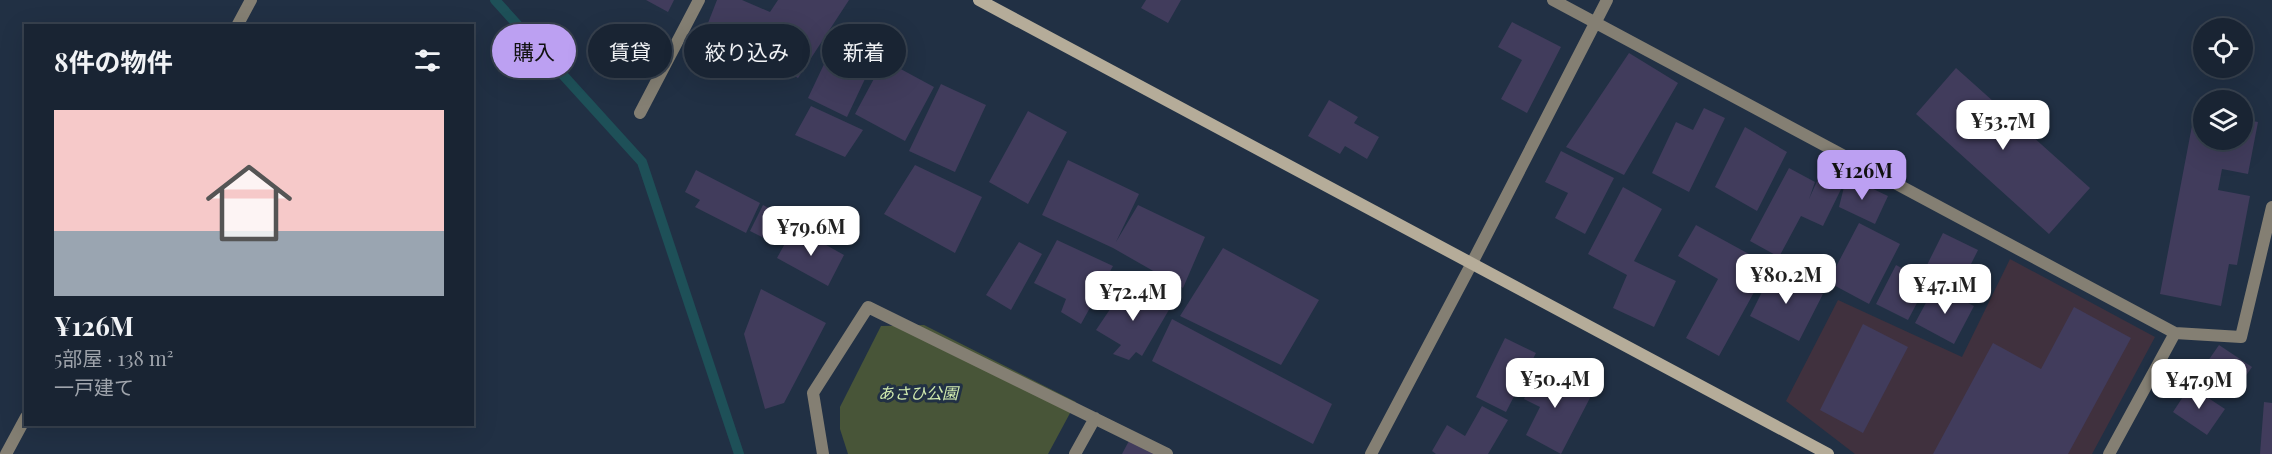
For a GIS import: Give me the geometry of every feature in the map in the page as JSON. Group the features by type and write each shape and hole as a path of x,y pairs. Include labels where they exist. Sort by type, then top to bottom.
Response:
{"street":[{"path":"238,24 250,0"},
{"path":"640,113 699,0"},
{"path":"979,0 1828,454"},
{"path":"1553,0 2175,333 2241,337 2272,207"},
{"path":"1371,454 1472,263 1606,0"},
{"path":"823,454 813,393 868,307 1167,454"},
{"path":"2109,454 2175,333"},
{"path":"1075,454 1095,418"},
{"path":"6,454 24,421"}],"shaded area":[{"path":"2010,259 2155,337 2092,454 1855,454 1786,401 1838,300 1962,357"}],"green space":[{"name":"あさひ公園","path":"924,325 1076,402 1048,454 848,454 840,429 840,407 881,326"}],"building":[{"path":"646,0 674,0 668,12"},
{"path":"717,0 742,0 770,12 778,0 849,0 833,24 822,24 822,41 810,60 810,24 708,23"},
{"path":"1146,0 1181,0 1168,23 1141,8"},
{"path":"1512,22 1561,47 1527,113 1501,99 1522,60 1498,47"},
{"path":"1629,53 1678,83 1624,175 1566,147"},
{"path":"822,68 822,78 865,78 847,117 808,98"},
{"path":"1956,68 2090,188 2049,234 1916,114"},
{"path":"906,72 934,87 905,141 855,114 874,78 906,78"},
{"path":"941,84 986,105 955,172 909,151"},
{"path":"1329,100 1358,117 1354,123 1379,137 1367,159 1345,146 1340,154 1308,136"},
{"path":"811,106 863,130 845,157 795,135"},
{"path":"1704,108 1725,118 1689,192 1652,173 1676,122 1693,130"},
{"path":"1028,111 1067,132 1028,204 989,182"},
{"path":"2193,121 2193,150 2253,150 2248,174 2222,169 2218,190 2250,196 2237,265 2229,264 2221,306 2160,294"},
{"path":"2253,121 2258,122 2253,148"},
{"path":"1745,127 1787,152 1757,211 1715,187"},
{"path":"1561,151 1614,178 1585,234 1555,218 1568,193 1545,182"},
{"path":"1068,160 1139,194 1116,242 1138,205 1205,237 1183,288 1113,248 1042,215"},
{"path":"915,165 982,197 955,253 884,214"},
{"path":"1789,168 1815,182 1809,199 1823,168 1846,179 1823,226 1801,216 1779,257 1750,241"},
{"path":"696,170 760,203 746,233 695,207 700,200 685,192"},
{"path":"1846,179 1852,179 1888,196 1875,224 1839,207"},
{"path":"1623,187 1662,209 1634,261 1676,281 1654,327 1613,308 1627,275 1588,254"},
{"path":"763,205 788,218 776,244 750,231"},
{"path":"1859,223 1900,244 1869,304 1828,282"},
{"path":"1696,225 1769,265 1719,356 1686,338 1718,279 1678,256"},
{"path":"794,227 844,255 828,286 777,258"},
{"path":"1943,233 1978,250 1959,288 1924,271"},
{"path":"1057,240 1113,266 1081,324 1061,312 1066,299 1034,283"},
{"path":"1019,242 1042,254 1011,310 986,295"},
{"path":"1223,248 1319,300 1281,365 1180,316"},
{"path":"1896,265 1928,282 1908,320 1876,304"},
{"path":"1774,268 1823,294 1799,341 1750,316"},
{"path":"1127,284 1170,308 1142,356 1136,352 1129,360 1113,354 1121,345 1096,330"},
{"path":"1935,286 1974,306 1954,344 1915,323"},
{"path":"761,289 826,323 784,403 765,409 744,334"},
{"path":"2074,307 2131,338 2068,454 1933,454 1993,343 2041,369"},
{"path":"1172,319 1332,404 1313,444 1152,361"},
{"path":"1863,324 1908,347 1863,433 1820,410"},
{"path":"1505,338 1536,353 1506,412 1476,397"},
{"path":"2219,345 2252,367 2234,393 2201,371"},
{"path":"1540,367 1592,394 1561,454 1526,435 1540,407 1524,399"},
{"path":"2190,386 2225,409 2207,435 2173,412"},
{"path":"2264,402 2272,403 2272,454 2260,454"},
{"path":"1482,406 1508,420 1488,454 1436,454 1432,451 1447,425 1465,436"},
{"path":"1131,437 1163,454 1122,454"}],"waterway":[{"path":"495,0 642,162 739,454"}]}
